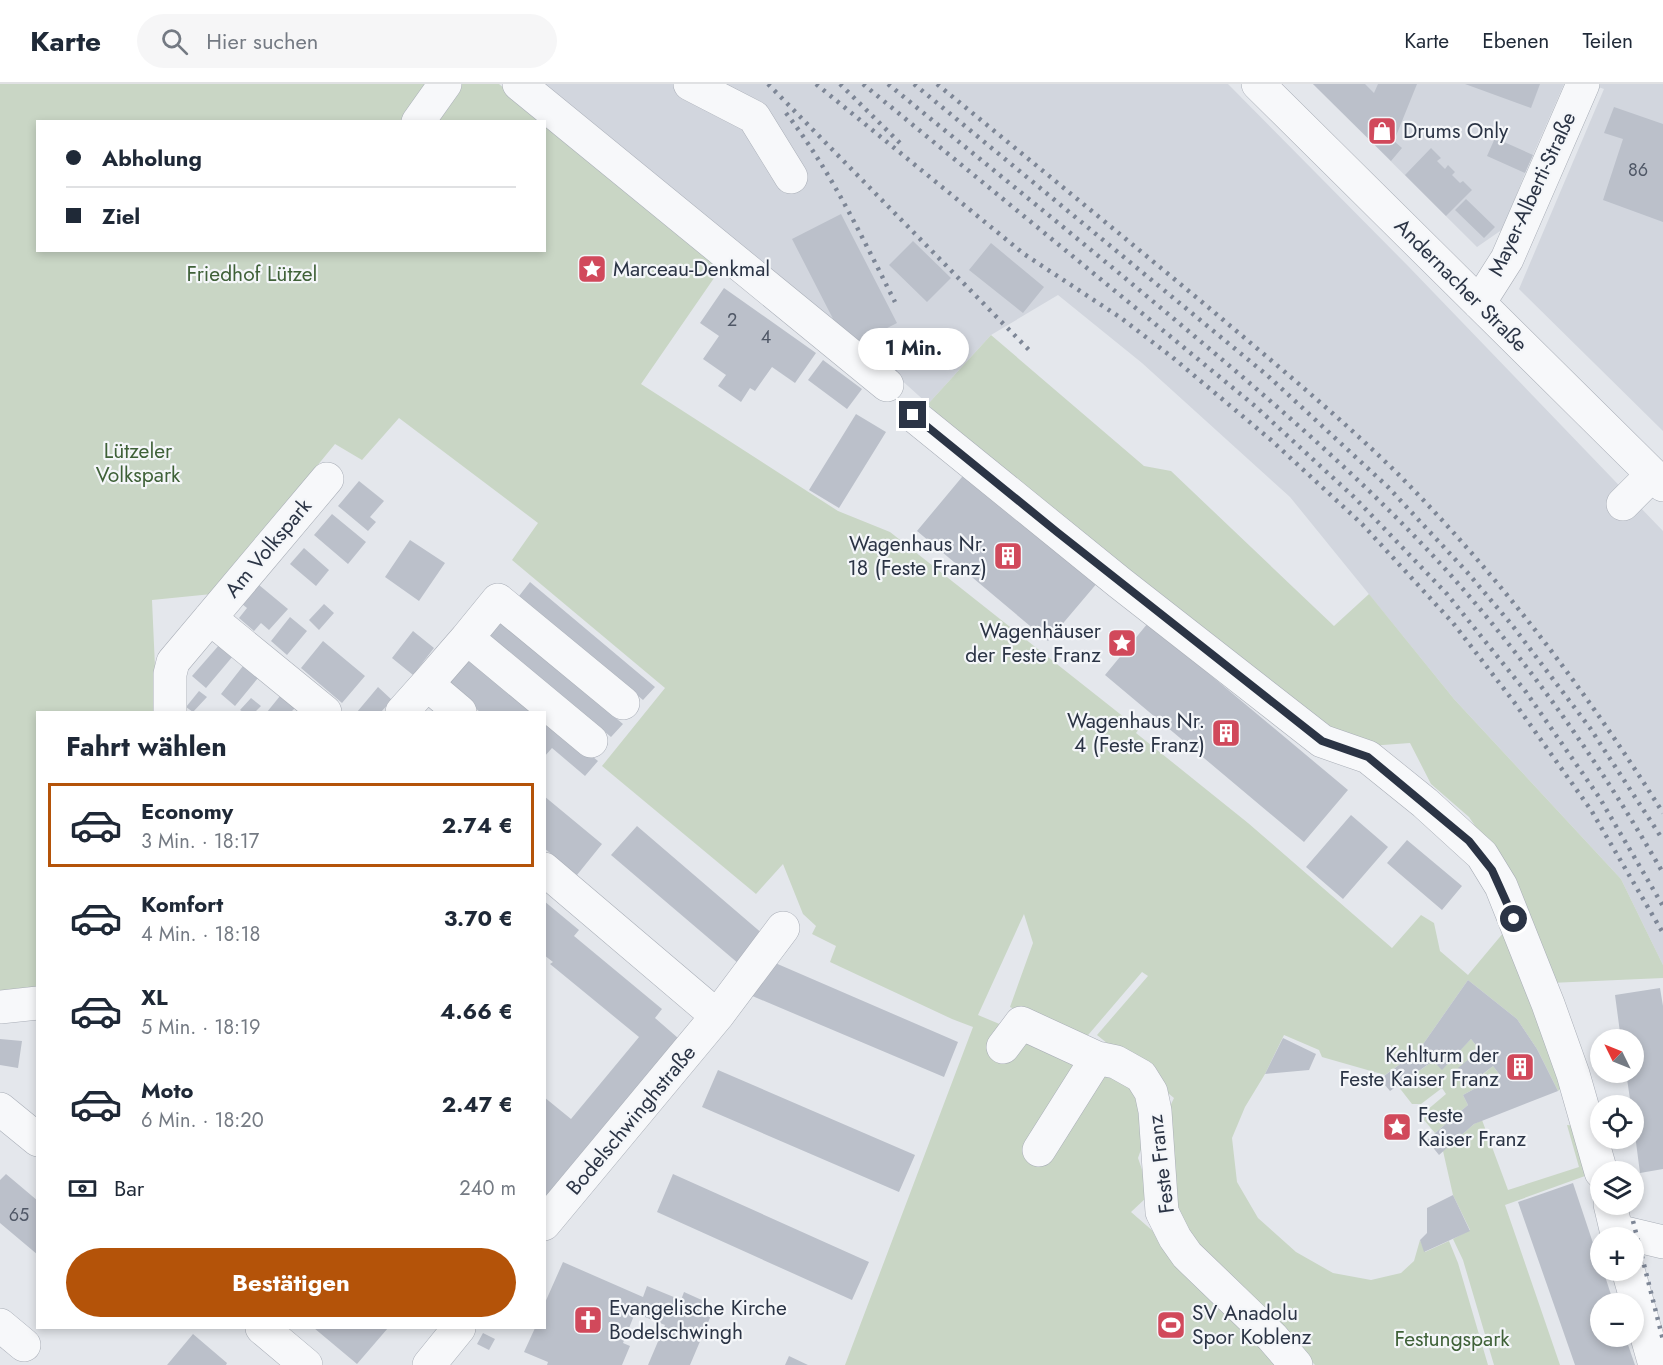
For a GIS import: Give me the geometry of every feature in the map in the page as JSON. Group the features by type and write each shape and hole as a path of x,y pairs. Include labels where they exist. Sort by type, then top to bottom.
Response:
{"street":[{"path":"419,120 446,84"},
{"path":"519,84 886,385"},
{"path":"690,84 754,117 791,177"},
{"name":"Andernacher Straße","path":"1258,84 1658,480"},
{"name":"Mayer-Alberti-Straße","path":"1479,303 1507,259 1583,84"},
{"path":"913,415 1322,741 1368,757 1434,811 1482,855 1501,886 1548,1004 1573,1074 1598,1161"},
{"name":"Am Volkspark","path":"170,711 170,674 173,662 327,478"},
{"path":"1623,504 1658,480"},
{"path":"403,711 498,600 623,703"},
{"name":"Am Volkspark","path":"210,618 324,711"},
{"path":"467,638 591,741"},
{"path":"426,684 459,711"},
{"path":"546,871 717,1016"},
{"name":"Bodelschwinghstraße","path":"546,1222 717,1016 783,928"},
{"path":"0,1007 36,1004"},
{"name":"Feste Franz","path":"1003,1047 1021,1023 1097,1058 1116,1062 1141,1076 1151,1092 1155,1111 1162,1212 1175,1238 1187,1255 1272,1337 1296,1365"},
{"path":"1039,1150 1097,1058"},
{"path":"0,1108 36,1138"},
{"path":"1615,1224 1663,1242"},
{"path":"1631,1281 1655,1365"},
{"path":"262,1329 306,1365"},
{"path":"429,1365 458,1329"}],"shaded area":[{"path":"529,84 1228,84 1409,267 1663,531 1663,965 1621,879 1454,699 1290,497 1142,363 1058,295 991,335 928,404 898,377"},
{"path":"1313,84 1564,84 1503,229 1477,247"},
{"path":"1590,84 1663,84 1663,431 1519,289 1604,89"}],"green space":[{"path":"0,84 499,84 544,120 36,120 36,252 546,252 546,122 723,265 641,384 838,511 890,532 1139,729 1136,733 1248,823 1392,948 1421,915 1434,923 1440,951 1468,975 1504,932 1565,1084 1558,1091 1537,1049 1517,1019 1468,980 1419,1050 1385,1075 1322,1057 1319,1050 1284,1035 1265,1074 1245,1107 1232,1138 1237,1182 1258,1218 1296,1252 1333,1273 1371,1280 1401,1273 1414,1261 1420,1240 1425,1252 1449,1241 1458,1263 1488,1365 1315,1365 1286,1335 1195,1252 1169,1186 1163,1121 1174,1098 1097,1035 1148,976 1142,972 1083,1041 1010,1007 1033,943 1024,914 978,1015 1137,1082 1146,1135 1138,1158 1146,1181 1147,1197 1131,1212 1154,1232 1285,1365 845,1365 973,1027 830,962 836,946 812,934 816,926 803,914 783,864 756,894 602,766 665,688 512,560 538,523 399,418 362,460 335,444 212,594 152,600 157,711 36,711 36,996 0,997"},
{"path":"991,335 1144,466 1171,471 1334,626 1369,594 1454,699 1621,879 1663,965 1663,978 1550,983 1504,868 1469,817 1431,784 1410,743 1369,746 1336,736 959,441 928,404"},
{"path":"1471,1039 1480,1050 1458,1069 1471,1084 1493,1066 1500,1075 1463,1095 1468,1105 1435,1133 1424,1120 1426,1111 1446,1094 1442,1088 1421,1104 1412,1104 1398,1086 1433,1061 1442,1069"},
{"path":"1482,1120 1508,1190 1579,1167 1567,1125 1577,1126 1585,1176 1505,1205 1560,1365 1494,1365 1463,1260 1453,1239 1470,1230 1453,1195 1443,1151 1474,1124"}],"building":[{"path":"1313,84 1365,84 1374,93 1378,84 1417,84 1394,141 1402,148 1391,161"},
{"path":"1465,84 1540,84 1531,108"},
{"path":"1614,107 1663,124 1663,222 1603,200 1623,139 1604,133"},
{"path":"1495,138 1533,155 1525,173 1487,156"},
{"path":"1431,148 1441,158 1437,161 1445,169 1448,165 1455,172 1452,175 1472,190 1446,216 1405,175"},
{"path":"1466,199 1495,227 1484,238 1455,210"},
{"path":"841,214 897,323 848,348 792,239"},
{"path":"913,241 951,278 927,302 889,265"},
{"path":"991,243 1044,287 1023,313 969,270"},
{"path":"724,288 816,353 795,383 772,367 755,391 750,388 741,402 718,386 726,375 703,359 719,336 700,323"},
{"path":"897,338 908,359 889,378 866,360 892,345 891,342"},
{"path":"823,360 862,389 847,409 808,380"},
{"path":"856,414 886,432 839,508 809,490"},
{"name":"Wagenhaus Nr. 18 (Feste Franz)","path":"967,471 1098,582 1048,641 917,531"},
{"path":"359,481 384,501 370,517 376,522 368,531 338,506"},
{"path":"332,514 366,542 348,564 314,535"},
{"path":"410,540 445,563 419,601 385,577"},
{"path":"304,548 329,570 316,586 290,564"},
{"path":"530,582 655,687 643,700 519,596"},
{"path":"259,585 288,609 269,630 261,623 254,631 239,618 247,608 242,604"},
{"path":"324,604 334,613 319,630 309,620"},
{"path":"290,617 307,631 287,655 271,641"},
{"path":"498,619 623,724 611,737 487,633"},
{"name":"Wagenhaus Nr. 4 (Feste Franz)","path":"1148,623 1348,790 1304,842 1105,675"},
{"path":"413,631 434,648 413,675 392,658"},
{"path":"323,641 365,676 342,703 301,668"},
{"path":"220,644 233,656 206,688 192,676"},
{"path":"469,654 538,711 479,711 447,685"},
{"path":"243,666 258,678 235,706 221,694"},
{"path":"378,687 392,700 382,711 358,711"},
{"path":"199,691 207,697 194,711 186,707"},
{"path":"280,696 295,708 292,711 268,711"},
{"path":"251,698 261,706 256,711 240,710"},
{"path":"546,719 598,761 585,776 552,748 546,755"},
{"path":"546,798 602,844 577,875 546,850"},
{"path":"1351,815 1388,847 1343,899 1306,867"},
{"path":"637,826 764,935 739,964 611,855"},
{"path":"1407,840 1462,886 1442,910 1387,863"},
{"path":"546,903 579,930 574,936 662,1009 655,1018 678,1038 546,1196 546,1099 571,1119 639,1037 550,964 553,962 546,957"},
{"path":"766,959 958,1042 944,1077 750,995"},
{"name":"Kehlturm der Feste Kaiser Franz","path":"1468,980 1517,1019 1537,1049 1558,1091 1474,1124 1439,1155 1427,1140 1468,1105 1463,1095 1500,1075 1493,1066 1470,1084 1458,1068 1480,1050 1471,1039 1442,1070 1433,1061 1390,1091 1380,1079 1419,1050"},
{"path":"1660,988 1663,1006 1663,1169 1644,1172 1644,1161 1638,1161 1637,1149 1644,1149 1644,1095 1629,1095 1628,1083 1644,1083 1644,1029 1620,1029 1615,995"},
{"path":"1283,1038 1316,1054 1309,1070 1265,1074"},
{"path":"0,1039 22,1041 18,1068 0,1065"},
{"path":"718,1070 915,1155 899,1192 702,1107"},
{"path":"6,1174 36,1199 36,1253 0,1223 0,1180"},
{"path":"673,1174 869,1262 852,1300 657,1212"},
{"path":"1573,1183 1590,1234 1590,1281 1607,1281 1610,1293 1590,1293 1590,1347 1629,1347 1635,1365 1575,1365 1518,1202"},
{"path":"1453,1195 1470,1231 1424,1252 1420,1240 1427,1233 1427,1208"},
{"name":"Evangelische Kirche Bodelschwingh","path":"563,1262 643,1297 647,1286 681,1300 684,1292 715,1306 690,1365 648,1365 665,1325 635,1313 623,1343 630,1346 622,1365 547,1365 548,1362 524,1352 535,1329 546,1329 546,1300"},
{"path":"315,1329 387,1329 357,1364"},
{"path":"483,1333 495,1339 489,1350 477,1344"},
{"path":"193,1334 227,1363 226,1365 167,1365"},
{"path":"789,1356 808,1365 785,1365"}],"railway":[{"path":"768,84 1031,352"},
{"path":"816,84 1024,254 1121,318 1172,357 1271,440 1362,524 1453,623 1514,702 1591,810 1663,933"},
{"path":"840,84 904,147"},
{"path":"863,84 1255,406 1355,498 1447,594 1526,692 1599,797 1663,906"},
{"path":"888,84 1233,369 1299,426 1396,517 1456,581 1541,686 1617,797 1663,873"},
{"path":"914,84 1268,376 1388,487 1467,572 1512,625 1590,728 1663,840"},
{"path":"937,84 1251,343 1324,405 1394,470 1469,550 1538,634 1603,722 1663,813"},
{"path":"786,113 832,181 895,302"},
{"path":"1633,1221 1663,1340"}],"place":[{"name":"Drums Only","path":"1382,131"},
{"name":"Marceau-Denkmal","path":"592,269"},
{"name":"Wagenhaus Nr. 18 (Feste Franz)","path":"1008,556"},
{"name":"Wagenhäuser der Feste Franz","path":"1122,643"},
{"name":"Wagenhaus Nr. 4 (Feste Franz)","path":"1226,733"},
{"name":"Kehlturm der Feste Kaiser Franz","path":"1520,1067"},
{"name":"Feste Kaiser Franz","path":"1397,1127"},
{"name":"Evangelische Kirche Bodelschwingh","path":"588,1320"},
{"name":"SV Anadolu Spor Koblenz","path":"1171,1325"}],"route":[{"path":"913,415 1322,741 1368,757 1425,803 1469,841 1486,860 1501,886 1514,919"}],"park label":[{"name":"Friedhof Lützel","path":"252,274"},
{"name":"Lützeler Volkspark","path":"138,463"},
{"name":"Festungspark","path":"1452,1339"}]}
